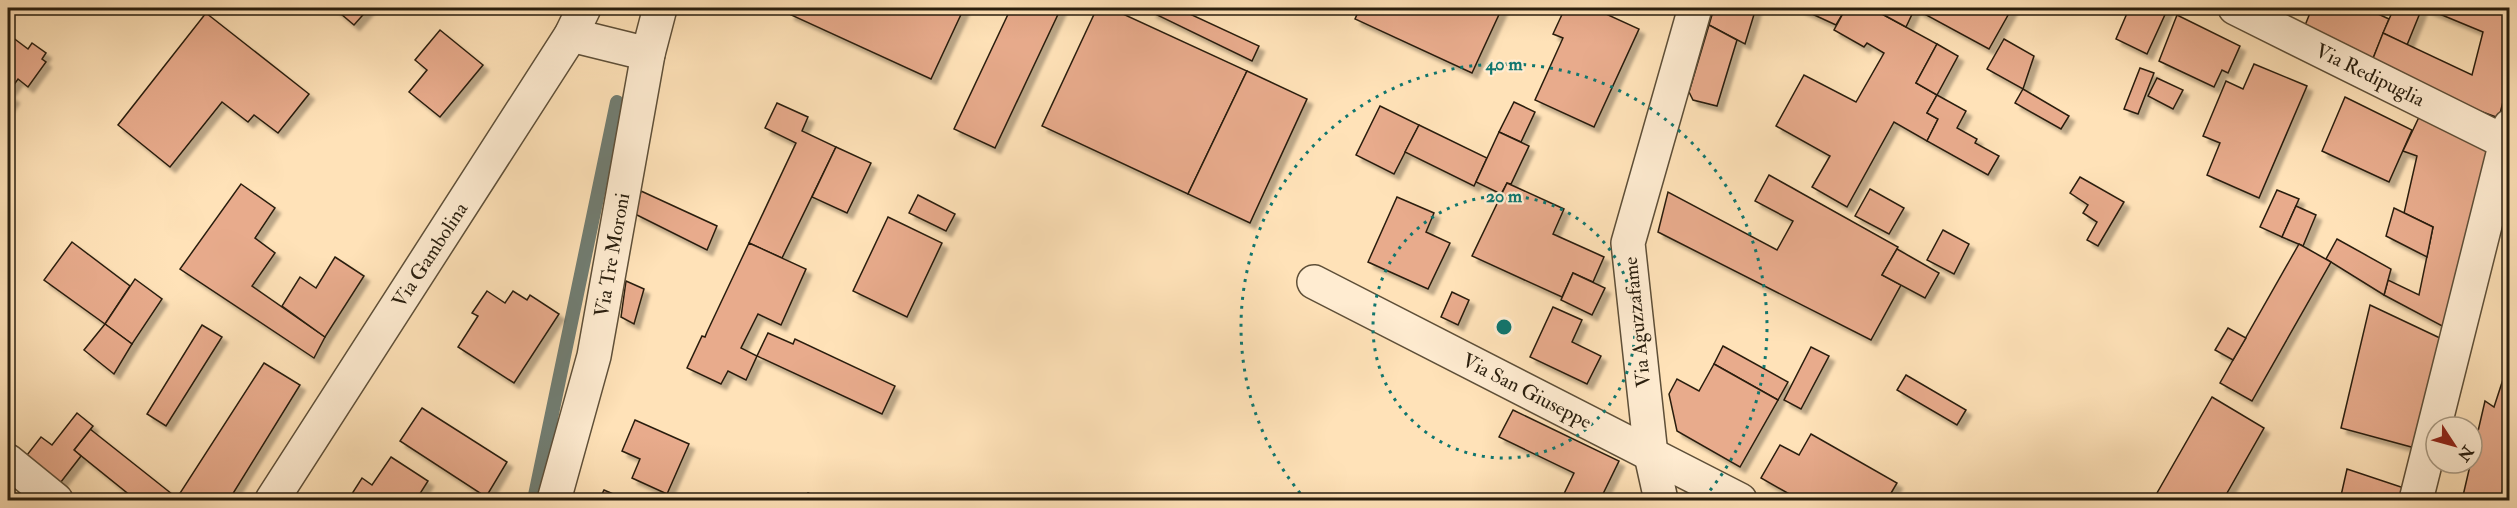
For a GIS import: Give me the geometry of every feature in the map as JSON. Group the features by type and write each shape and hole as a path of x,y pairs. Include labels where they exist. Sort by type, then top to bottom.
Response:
{"street":[{"name":"Via Tre Moroni","path":"554,501 594,356 648,54 660,8"},
{"name":"Via Aguzzafame","path":"1661,501 1651,455 1628,243 1695,8"},
{"name":"Via Redipuglia","path":"2235,8 2507,134"},
{"path":"578,21 648,54"},
{"name":"Via Gambolina","path":"272,501 578,21"},
{"path":"2416,501 2507,134"},
{"name":"Via San Giuseppe","path":"1314,282 1740,501"},
{"path":"8,461 56,501"}],"building":[{"path":"334,8 369,8 354,25"},
{"path":"792,8 964,8 931,79 789,14"},
{"path":"1011,8 1061,8 995,148 954,129"},
{"path":"1097,8 1110,8 1247,71 1188,194 1042,126"},
{"path":"1153,8 1177,8 1259,46 1252,61 1151,12"},
{"path":"1360,8 1502,8 1472,73 1355,19"},
{"path":"1565,8 1593,8 1639,29 1594,127 1535,100 1563,38 1553,34"},
{"path":"1714,8 1756,8 1745,44 1709,25"},
{"path":"1799,8 1846,8 1836,25"},
{"path":"1846,8 1871,8 1937,44 1916,83 1937,95 1927,113 1938,119 1927,141 1894,122 1847,207 1812,187 1830,156 1776,126 1804,75 1856,102 1884,53 1867,43 1864,47 1834,30"},
{"path":"1871,8 1915,8 1906,27"},
{"path":"1918,8 2012,8 1989,49 1917,10"},
{"path":"2120,8 2168,8 2147,54 2116,39 2128,11"},
{"path":"2312,8 2370,8 2369,10 2389,19 2372,61 2304,28"},
{"path":"2394,8 2422,8 2407,45 2383,33"},
{"path":"2425,8 2510,8 2510,73 2499,118 2460,104 2372,61 2383,33 2472,75 2483,32"},
{"path":"206,13 309,94 278,133 254,115 248,122 222,102 170,167 118,125"},
{"path":"2177,15 2240,46 2228,73 2222,70 2214,87 2159,61"},
{"path":"1709,25 1737,40 1717,106 1693,100 1689,92"},
{"path":"440,30 483,65 440,117 409,92 427,70 415,60"},
{"path":"8,34 28,49 32,43 46,53 42,59 46,62 28,87 18,79 8,93"},
{"path":"2004,39 2034,56 2023,89 1987,69"},
{"path":"1937,44 1958,56 1937,95 1916,83"},
{"path":"2254,64 2307,86 2259,198 2207,175 2220,143 2203,136 2226,81 2243,89"},
{"path":"2140,68 2154,73 2138,114 2124,109"},
{"path":"1247,71 1307,99 1250,223 1188,194"},
{"path":"2157,78 2183,90 2173,109 2148,96"},
{"path":"2023,89 2069,116 2061,129 2015,103"},
{"path":"8,93 14,98 8,107"},
{"path":"1937,95 1966,111 1957,128 1977,139 1975,143 1999,156 1988,175 1927,141 1938,119 1927,113"},
{"path":"2345,97 2412,130 2389,182 2322,151"},
{"path":"1514,102 1535,112 1521,142 1499,132"},
{"path":"777,103 808,117 802,131 836,147 782,258 749,243 796,143 765,128"},
{"path":"1380,106 1419,125 1394,174 1356,155"},
{"path":"2420,115 2488,148 2444,327 2384,295 2388,280 2419,295 2433,227 2404,213 2417,156 2403,151"},
{"path":"1419,125 1487,158 1474,186 1405,152"},
{"path":"1499,132 1529,146 1511,184 1507,183 1501,194 1476,182"},
{"path":"836,147 871,163 847,213 812,197"},
{"path":"1769,175 1898,247 1882,275 1901,285 1871,340 1658,232 1668,192 1777,250 1793,221 1755,201"},
{"path":"2080,177 2124,202 2098,246 2087,240 2097,222 2083,213 2088,205 2070,193"},
{"path":"1507,183 1564,209 1553,234 1604,257 1593,282 1573,273 1562,297 1472,256"},
{"path":"241,184 275,208 255,238 275,253 252,286 325,337 314,358 180,269"},
{"path":"1870,189 1904,208 1889,234 1855,216"},
{"path":"2277,190 2299,199 2282,237 2260,227"},
{"path":"641,191 717,226 707,250 635,214"},
{"path":"918,195 955,214 946,231 909,213"},
{"path":"1397,197 1434,213 1426,232 1450,243 1428,289 1368,262"},
{"path":"2296,206 2316,215 2303,246 2282,237"},
{"path":"2394,208 2433,227 2427,257 2386,236"},
{"path":"888,217 942,243 907,317 853,291"},
{"path":"1943,230 1969,244 1954,274 1927,260"},
{"path":"2337,239 2391,269 2384,295 2326,259"},
{"path":"72,242 130,286 105,324 44,280"},
{"path":"749,243 806,269 781,325 758,314 741,348 757,356 746,380 728,371 721,384 687,368 702,336 705,337"},
{"path":"2299,244 2331,262 2252,401 2220,383"},
{"path":"1897,249 1939,273 1925,298 1882,275"},
{"path":"335,257 364,276 325,337 282,306 300,277 316,288"},
{"path":"1573,273 1605,288 1592,315 1561,300"},
{"path":"135,279 162,299 132,344 105,324"},
{"path":"626,281 644,289 634,324 621,317"},
{"path":"487,291 505,303 513,291 527,300 530,295 559,314 514,383 458,347 478,316 472,313"},
{"path":"1452,292 1469,300 1458,325 1441,317"},
{"path":"2370,305 2442,339 2415,448 2341,428"},
{"path":"1553,307 1582,320 1572,342 1601,356 1587,384 1530,357"},
{"path":"105,324 132,344 114,374 84,350"},
{"path":"202,325 222,337 166,426 147,414"},
{"path":"2228,328 2246,338 2233,360 2215,350"},
{"path":"768,333 793,344 795,339 895,386 882,414 757,356"},
{"path":"1723,346 1788,382 1778,400 1714,364"},
{"path":"1811,347 1829,356 1801,409 1784,400"},
{"path":"2510,358 2510,462 2500,500 2462,500 2468,475 2484,475 2484,415 2482,415 2485,401 2494,407"},
{"path":"264,363 300,385 229,500 136,500 74,450 90,429 177,498"},
{"path":"1714,364 1778,400 1740,467 1677,431 1669,394 1677,379 1699,391"},
{"path":"1906,375 1966,410 1957,425 1897,390"},
{"path":"2212,397 2264,428 2223,500 2153,500"},
{"path":"422,408 507,462 486,497 400,441"},
{"path":"1513,410 1619,461 1600,500 1561,500 1574,473 1499,437"},
{"path":"77,413 93,426 74,450 81,456 54,491 20,464 41,437 52,445"},
{"path":"635,420 689,444 667,494 632,478 640,459 622,451"},
{"path":"1811,434 1897,483 1887,500 1800,500 1761,478 1780,445 1799,455"},
{"path":"391,457 428,481 416,500 348,500 362,478 372,485"},
{"path":"2347,469 2407,489 2405,500 2340,500"},
{"path":"604,490 627,500 599,500"},
{"path":"808,493 825,500 805,500"}],"waterway":[{"path":"534,500 617,102"}]}
